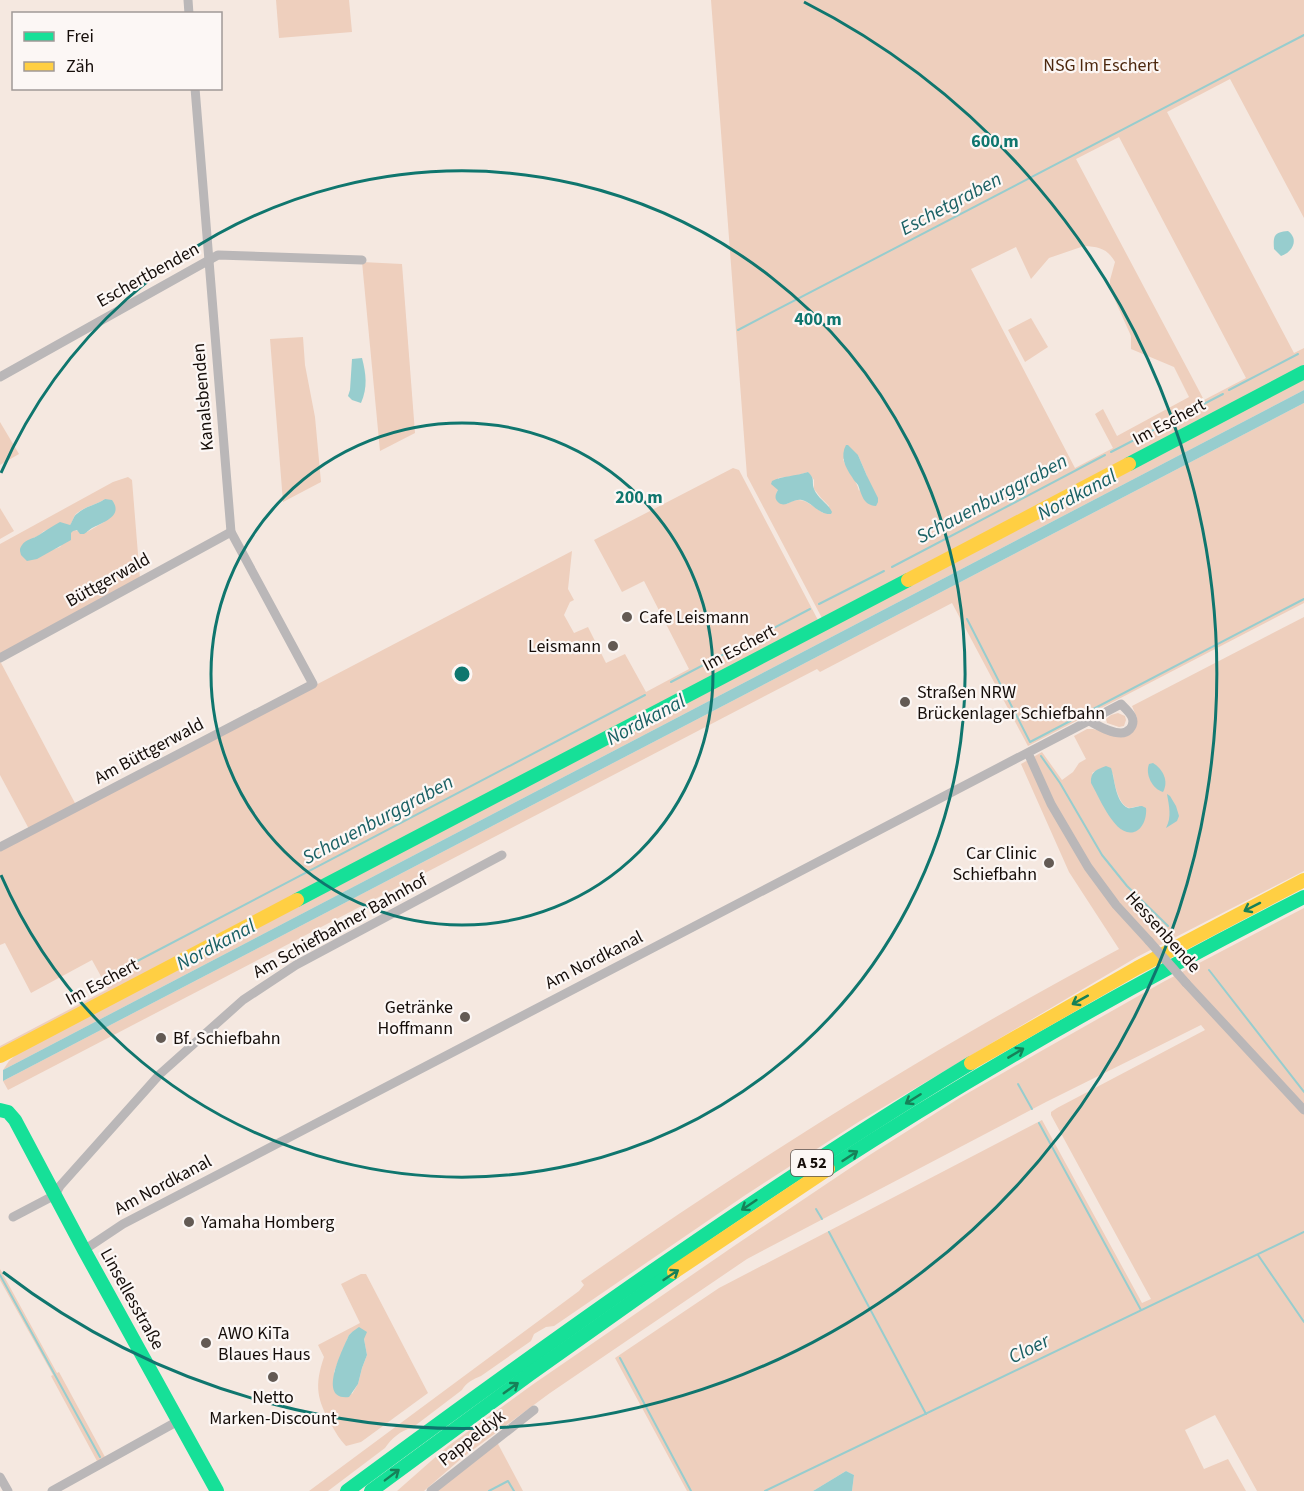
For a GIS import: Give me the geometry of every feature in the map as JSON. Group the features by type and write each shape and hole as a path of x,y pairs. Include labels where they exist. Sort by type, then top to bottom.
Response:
{"main road":[{"name":"Im Eschert","path":"0,1056 1304,372"},
{"name":"A 52","path":"347,1491 505,1374 631,1285 867,1127 1017,1036 1200,934 1304,880"},
{"name":"A 52","path":"371,1491 638,1297 875,1140 1024,1048 1103,1003 1304,897"},
{"name":"Linsellesstraße","path":"1,1107 15,1120 217,1491"}],"street":[{"name":"Kanalsbenden","path":"195,90 231,532 313,684"},
{"name":"Eschertbenden","path":"0,376 218,255 362,260"},
{"name":"Büttgerwald","path":"0,658 231,532"},
{"name":"Am Büttgerwald","path":"0,847 313,684"},
{"name":"Am Nordkanal","path":"84,1250 123,1224 1121,704 1132,717 1133,722 1132,727 1124,733 1106,729 1089,721"},
{"name":"Hessenbende","path":"1028,753 1051,804 1088,867 1116,905 1304,1110"},
{"name":"Am Schiefbahner Bahnhof","path":"55,1195 60,1186 160,1074 243,1000 296,964 502,855"},
{"path":"13,1218 55,1195"},
{"name":"Pappeldyk","path":"431,1491 534,1410"},
{"path":"52,1491 178,1421"},
{"path":"0,1477 8,1491"}],"green space":[{"path":"276,0 349,0 352,32 279,38"},
{"name":"NSG Im Eschert","path":"711,0 1304,0 1304,218 1230,79 1167,112 1294,353 1304,348 1304,367 823,620 747,476","holes":["1119,137 1246,378 1204,400 1076,159","1084,246 1106,251 1115,262 1110,289 1131,336 1131,349 1174,367 1189,397 1117,436 1103,409 1095,414 1113,448 1075,468 971,269 1016,247 1031,279 1049,258","858,455 867,476 859,491 843,459","808,472 814,480 814,489 829,506 823,513 801,500 787,504 776,494 778,478"]},
{"path":"362,262 402,264 415,433 380,451"},
{"path":"1031,318 1048,347 1025,362 1008,330"},
{"path":"303,337 305,365 315,417 321,482 283,502 270,339"},
{"path":"1304,378 1304,390 3,1070 17,1054"},
{"path":"1304,403 1304,603 1028,746 952,603 820,672 817,669 8,1090 3,1081"},
{"path":"0,422 19,454 0,465"},
{"path":"733,468 739,470 819,622 0,1051 0,1046 108,989 92,960 31,993 5,943 0,945 0,850 572,551 568,589 574,600 570,602 564,615 574,633 588,627 606,663 625,654 646,692 689,669 644,581 622,592 594,540"},
{"path":"128,477 132,480 140,579 0,655 0,544 113,482","holes":["105,499 104,522 87,532 73,530 60,547 52,550 29,540 44,531 70,525 77,513"]},
{"path":"0,508 14,531 0,539"},
{"path":"1304,617 1304,871 1137,957 860,1121 744,1196 554,1326 546,1327 534,1334 531,1341 470,1382 412,1428 397,1435 385,1448 328,1491 309,1491 579,1291 584,1285 581,1281 646,1236 845,1107 981,1026 1119,949 1069,872 1021,764 1042,752 1062,780 1086,759 1074,736 1087,729 1117,735 1137,718 1132,706","holes":["1101,768 1113,774 1123,804 1130,808 1139,806 1141,826 1134,832 1092,773"]},
{"path":"0,661 76,805 29,829 0,775"},
{"path":"1118,713 1125,716 1124,726 1119,727 1107,723 1106,719"},
{"path":"1304,908 1304,1491 1257,1491 1215,1415 1185,1430 1204,1469 1228,1459 1246,1491 852,1491 854,1475 846,1471 813,1491 687,1491 615,1358 719,1288 1042,1120 1142,1303 1151,1299 1051,1112 1205,1030 1201,1025 1046,1102 747,1259 550,1393 463,1457 424,1491 397,1491 448,1446 532,1385 868,1156 961,1097 1043,1050 1163,982"},
{"path":"0,1269 105,1457 97,1461 51,1376 53,1375 0,1280"},
{"path":"361,1274 366,1274 428,1393 361,1442 346,1446 327,1417 320,1400 318,1385 324,1357 318,1345 360,1323 341,1284","holes":["352,1332 364,1339 367,1355 358,1384 352,1394 334,1372 349,1335"]},
{"path":"497,1442 523,1491 437,1491"}],"water":[{"path":"1288,231 1293,238 1293,245 1289,252 1281,256 1274,249 1274,238 1280,232"},
{"path":"362,358 366,380 361,403 348,396 352,359"},
{"path":"1304,390 1304,403 3,1081 3,1070"},
{"path":"846,445 858,455 878,498 876,506 866,502 847,469 843,457"},
{"path":"808,472 813,479 816,492 830,509 831,514 823,513 802,500 782,504 776,500 778,490 771,484 772,481"},
{"path":"105,499 112,500 115,506 111,518 84,534 80,534 77,530 73,531 71,540 37,559 27,561 21,555 20,548 26,541 60,522 70,525 81,511"},
{"path":"1153,763 1164,776 1163,792 1156,788 1149,776 1149,764"},
{"path":"1106,766 1111,768 1120,801 1128,808 1142,806 1146,808 1145,820 1138,830 1130,833 1116,825 1091,783 1095,772"},
{"path":"1167,794 1176,806 1179,816 1177,821 1166,828 1169,816"},
{"path":"359,1327 367,1332 364,1339 367,1355 358,1384 349,1397 339,1396 334,1391 334,1373 349,1335"},
{"path":"846,1471 854,1475 852,1491 813,1491"}],"waterway":[{"name":"Eschetgraben","path":"738,330 1304,35"},
{"name":"Schauenburggraben","path":"1229,390 1298,354"},
{"name":"Schauenburggraben","path":"1111,452 1223,394"},
{"name":"Schauenburggraben","path":"892,567 1105,455"},
{"name":"Schauenburggraben","path":"819,604 884,571"},
{"path":"967,619 1030,742 1304,599"},
{"name":"Schauenburggraben","path":"671,682 810,609"},
{"name":"Schauenburggraben","path":"124,968 645,695"},
{"path":"1041,756 1060,783 1102,855 1127,886 1168,926"},
{"path":"1209,970 1304,1092"},
{"path":"1018,1084 1032,1109"},
{"path":"1039,1123 1141,1310"},
{"path":"816,1209 822,1219"},
{"path":"829,1232 926,1414"},
{"name":"Cloer","path":"765,1491 1304,1232"},
{"path":"1258,1255 1304,1322"},
{"path":"0,1275 100,1457"},
{"path":"620,1358 691,1491"},
{"name":"Cloer","path":"489,1491 508,1481 514,1491"}],"traffic: fast":[{"path":"1129,464 1304,372"},
{"path":"297,900 908,580"},
{"path":"828,1169 1003,1061 1183,960 1304,897"},
{"path":"347,1491 500,1379 732,1216 971,1063"},
{"path":"0,1110 8,1112 15,1120 217,1491"},
{"path":"371,1491 674,1272"}],"traffic: slow":[{"path":"908,580 1129,464"},
{"path":"971,1063 1137,968 1304,880"},
{"path":"0,1056 297,900"},
{"path":"674,1272 828,1169"}],"place":[{"name":"Cafe Leismann","path":"627,617"},
{"name":"Leismann","path":"613,646"},
{"name":"Straßen NRW Brückenlager Schiefbahn","path":"905,702"},
{"name":"Car Clinic Schiefbahn","path":"1049,863"},
{"name":"Getränke Hoffmann","path":"465,1017"},
{"name":"Bf. Schiefbahn","path":"161,1038"},
{"name":"Yamaha Homberg","path":"189,1222"},
{"name":"AWO KiTa Blaues Haus","path":"206,1343"},
{"name":"Netto Marken-Discount","path":"273,1377"}],"water label":[{"name":"Nordkanal","path":"1077,495"},
{"name":"Nordkanal","path":"646,720"},
{"name":"Nordkanal","path":"216,945"}]}
